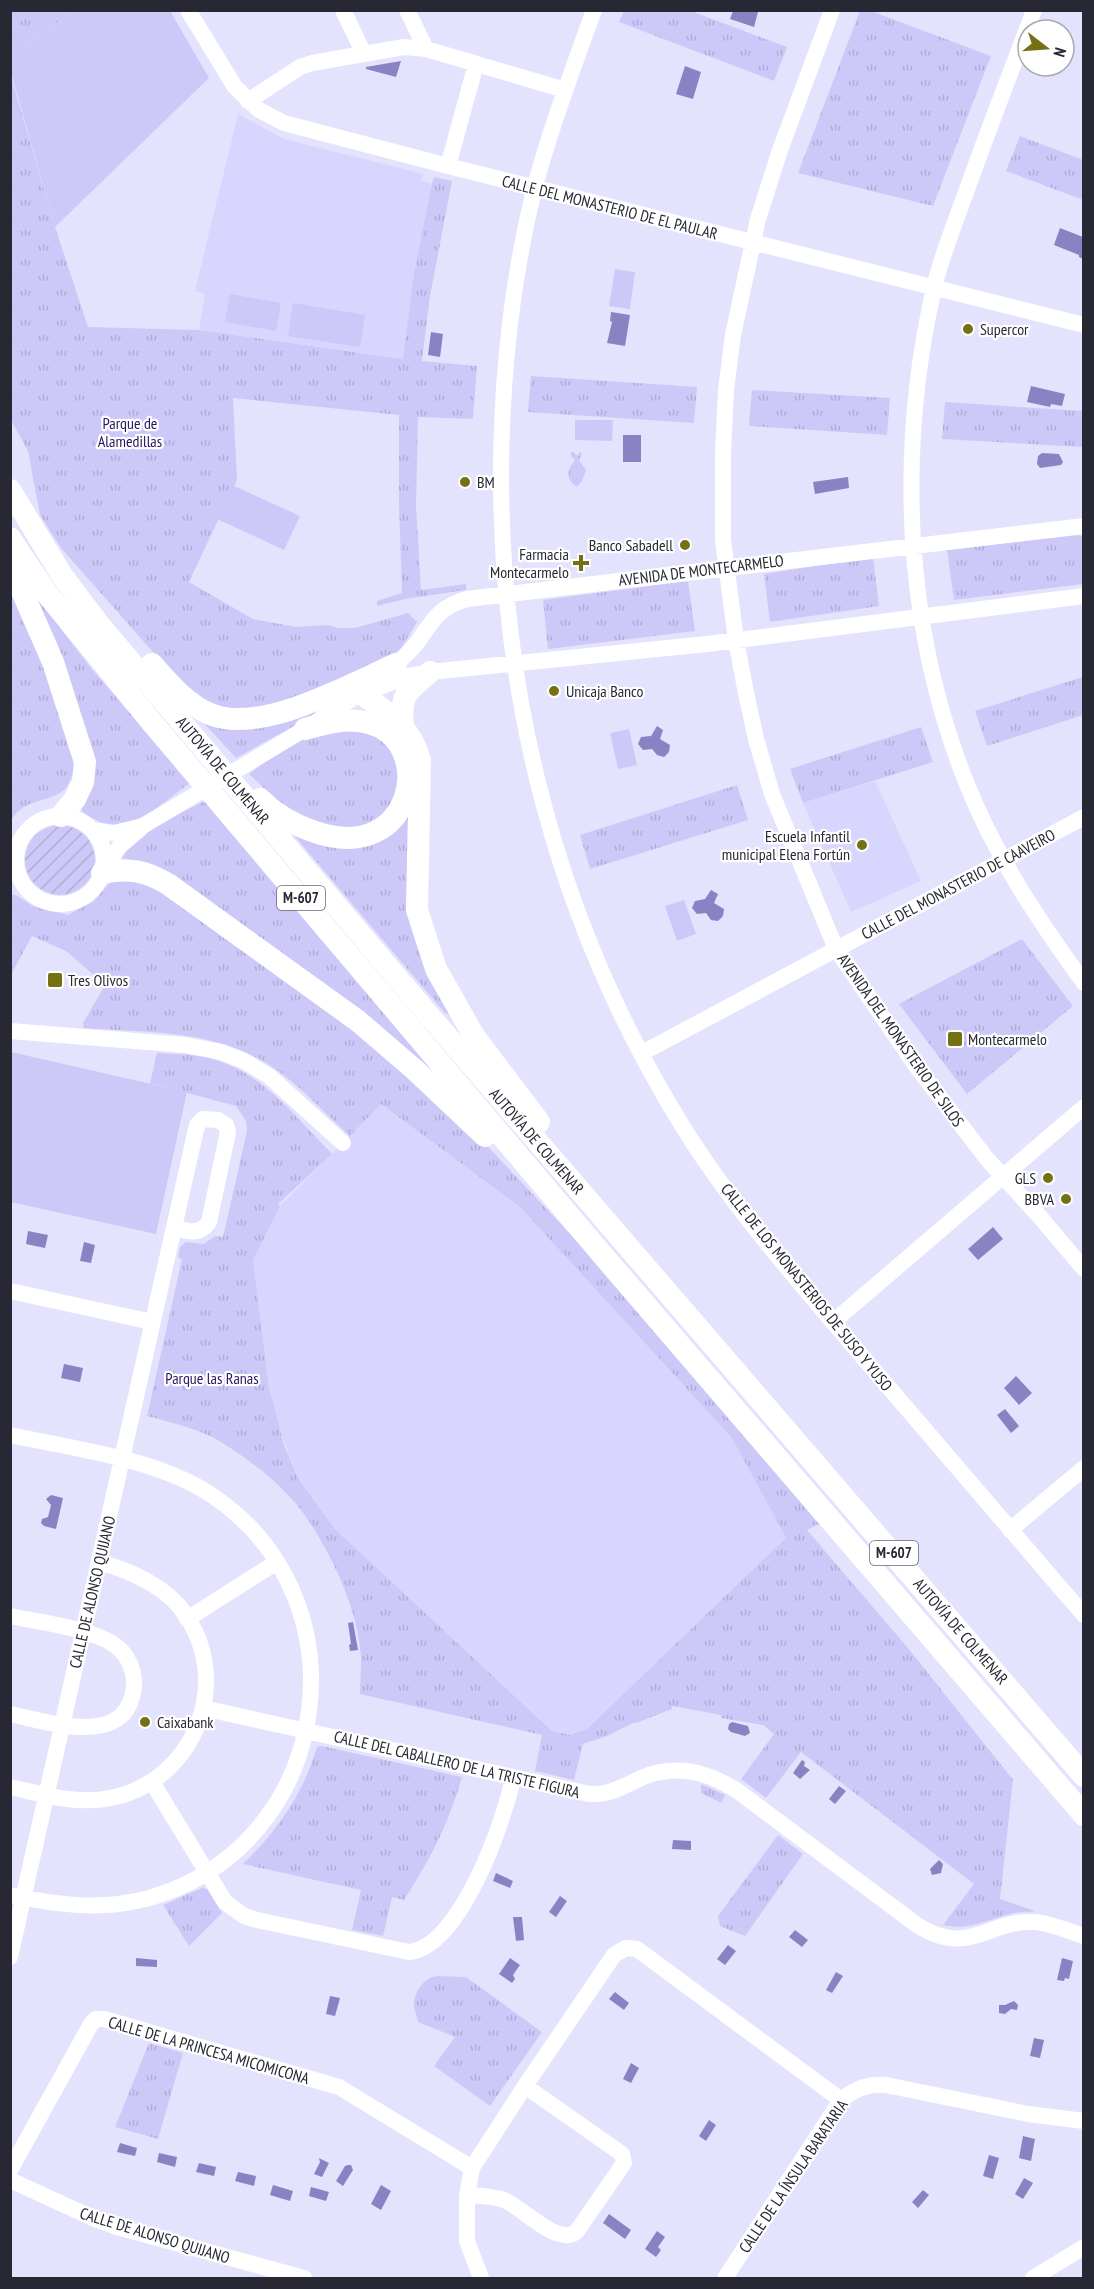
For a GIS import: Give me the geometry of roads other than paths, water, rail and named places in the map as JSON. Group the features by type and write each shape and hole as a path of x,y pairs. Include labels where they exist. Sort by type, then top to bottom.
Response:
{"highway":[{"name":"AUTOVÍA DE COLMENAR","path":"10,490 63,577 97,622 439,1028 1083,1776"},
{"name":"AUTOVÍA DE COLMENAR","path":"10,538 48,595 154,725 600,1252 1083,1815"},
{"path":"10,564 53,662 85,762 83,782 68,807"},
{"path":"63,577 95,602 188,701 211,715 241,720 285,712 396,664"},
{"path":"430,672 404,696 401,707 403,724 416,747 420,760 417,910 436,969 474,1036 522,1101 644,1250 702,1331"},
{"path":"363,694 403,724"},
{"path":"180,720 269,807 298,826 344,839 374,833 386,826 404,802 407,787 408,770 397,742 385,730 370,723 352,720 331,722 306,729"},
{"path":"103,870 133,869 152,875 168,884 358,1021 464,1114 600,1252"}],"street":[{"name":"CALLE DEL MONASTERIO DE EL PAULAR","path":"188,10 235,87 259,110 284,123 1083,325"},
{"path":"343,10 364,54"},
{"path":"407,10 426,49"},
{"name":"CALLE DE LOS MONASTERIOS DE SUSO Y YUSO","path":"594,10 565,90 535,188 509,326 501,414 501,525 505,595 513,663 530,753 560,860 589,940 642,1053 684,1127 730,1195 833,1323 1083,1615"},
{"name":"AVENIDA DEL MONASTERIO DE SILOS","path":"832,10 779,153 753,242 733,335 726,390 722,513 736,640 756,739 772,794 836,949 916,1066 987,1160 1004,1176 1083,1269"},
{"path":"1034,10 934,286 922,351 914,416 910,520 921,617 950,739 972,796 1003,860 1046,931 1083,983"},
{"path":"248,101 300,67 404,47 426,49 565,90"},
{"path":"448,166 476,64"},
{"name":"AVENIDA DE MONTECARMELO","path":"363,694 416,644 429,622 447,606 466,598 1082,527"},
{"name":"AVENIDA DE MONTECARMELO","path":"143,826 363,694 408,676 736,640 1083,596"},
{"path":"68,807 80,821 93,830 114,833 143,826 120,846 89,894 78,900 66,904 54,904 42,901 17,885 18,875 12,849 16,828 26,816 40,808 68,807"},
{"name":"CALLE DEL MONASTERIO DE CAAVEIRO","path":"642,1053 1083,817"},
{"path":"93,830 103,852 103,870"},
{"path":"10,1031 185,1045 221,1052 269,1076 343,1143"},
{"path":"833,1323 854,1302 1083,1107"},
{"name":"CALLE DE ALONSO QUIJANO","path":"10,1957 17,1897 47,1795 197,1125 203,1119 218,1120 226,1125 228,1132 209,1222 204,1230 195,1233 174,1228"},
{"path":"10,1291 152,1323"},
{"path":"10,1435 166,1472 213,1496 249,1526 277,1562 295,1595 309,1648 312,1688 307,1731 296,1766 270,1813 244,1843 207,1872 170,1891 118,1904 69,1906 17,1897"},
{"path":"1010,1530 1083,1468"},
{"path":"10,1786 80,1800 106,1799 138,1790 152,1782 174,1764 190,1742 203,1708 206,1683 204,1659 187,1619 164,1592 146,1580 128,1571 99,1562"},
{"path":"187,1619 277,1562"},
{"path":"10,1616 83,1632 106,1640 122,1651 133,1671 132,1695 121,1715 105,1725 88,1728 10,1714"},
{"name":"CALLE DEL CABALLERO DE LA TRISTE FIGURA","path":"203,1708 589,1794 600,1795 621,1790 644,1777 661,1772 687,1771 711,1776 739,1792 917,1925 934,1935 960,1939 1015,1924 1034,1922 1083,1936"},
{"path":"152,1782 225,1902 244,1916 399,1951 416,1952 434,1942 446,1929 470,1891 495,1838 513,1778"},
{"path":"481,2278 467,2241 467,2195 472,2168 614,1955 626,1947 637,1949 841,2100"},
{"name":"CALLE DE LA PRINCESA MICOMICONA","path":"10,2170 91,2024 96,2019 104,2019 339,2087 472,2168"},
{"name":"CALLE DE LA ÍNSULA BARATARIA","path":"725,2278 841,2100 854,2090 871,2084 886,2085 1028,2114 1083,2121"},
{"path":"467,2195 499,2198 553,2233 570,2235 577,2231 624,2163 622,2154 525,2086"},
{"name":"CALLE DE ALONSO QUIJANO","path":"10,2180 95,2219 304,2278"},
{"path":"1033,2278 1083,2247"}],"place":[{"name":"Supercor","path":"968,329"},
{"name":"BM","path":"465,482"},
{"name":"Banco Sabadell","path":"685,545"},
{"name":"Farmacia Montecarmelo","path":"581,563"},
{"name":"Unicaja Banco","path":"554,691"},
{"name":"Escuela Infantil municipal Elena Fortún","path":"862,845"},
{"name":"Tres Olivos","path":"55,980"},
{"name":"Montecarmelo","path":"955,1039"},
{"name":"GLS","path":"1048,1178"},
{"name":"BBVA","path":"1066,1199"},
{"name":"Caixabank","path":"145,1722"}],"park label":[{"name":"Parque de Alamedillas","path":"130,432"},
{"name":"Parque las Ranas","path":"212,1378"}]}
